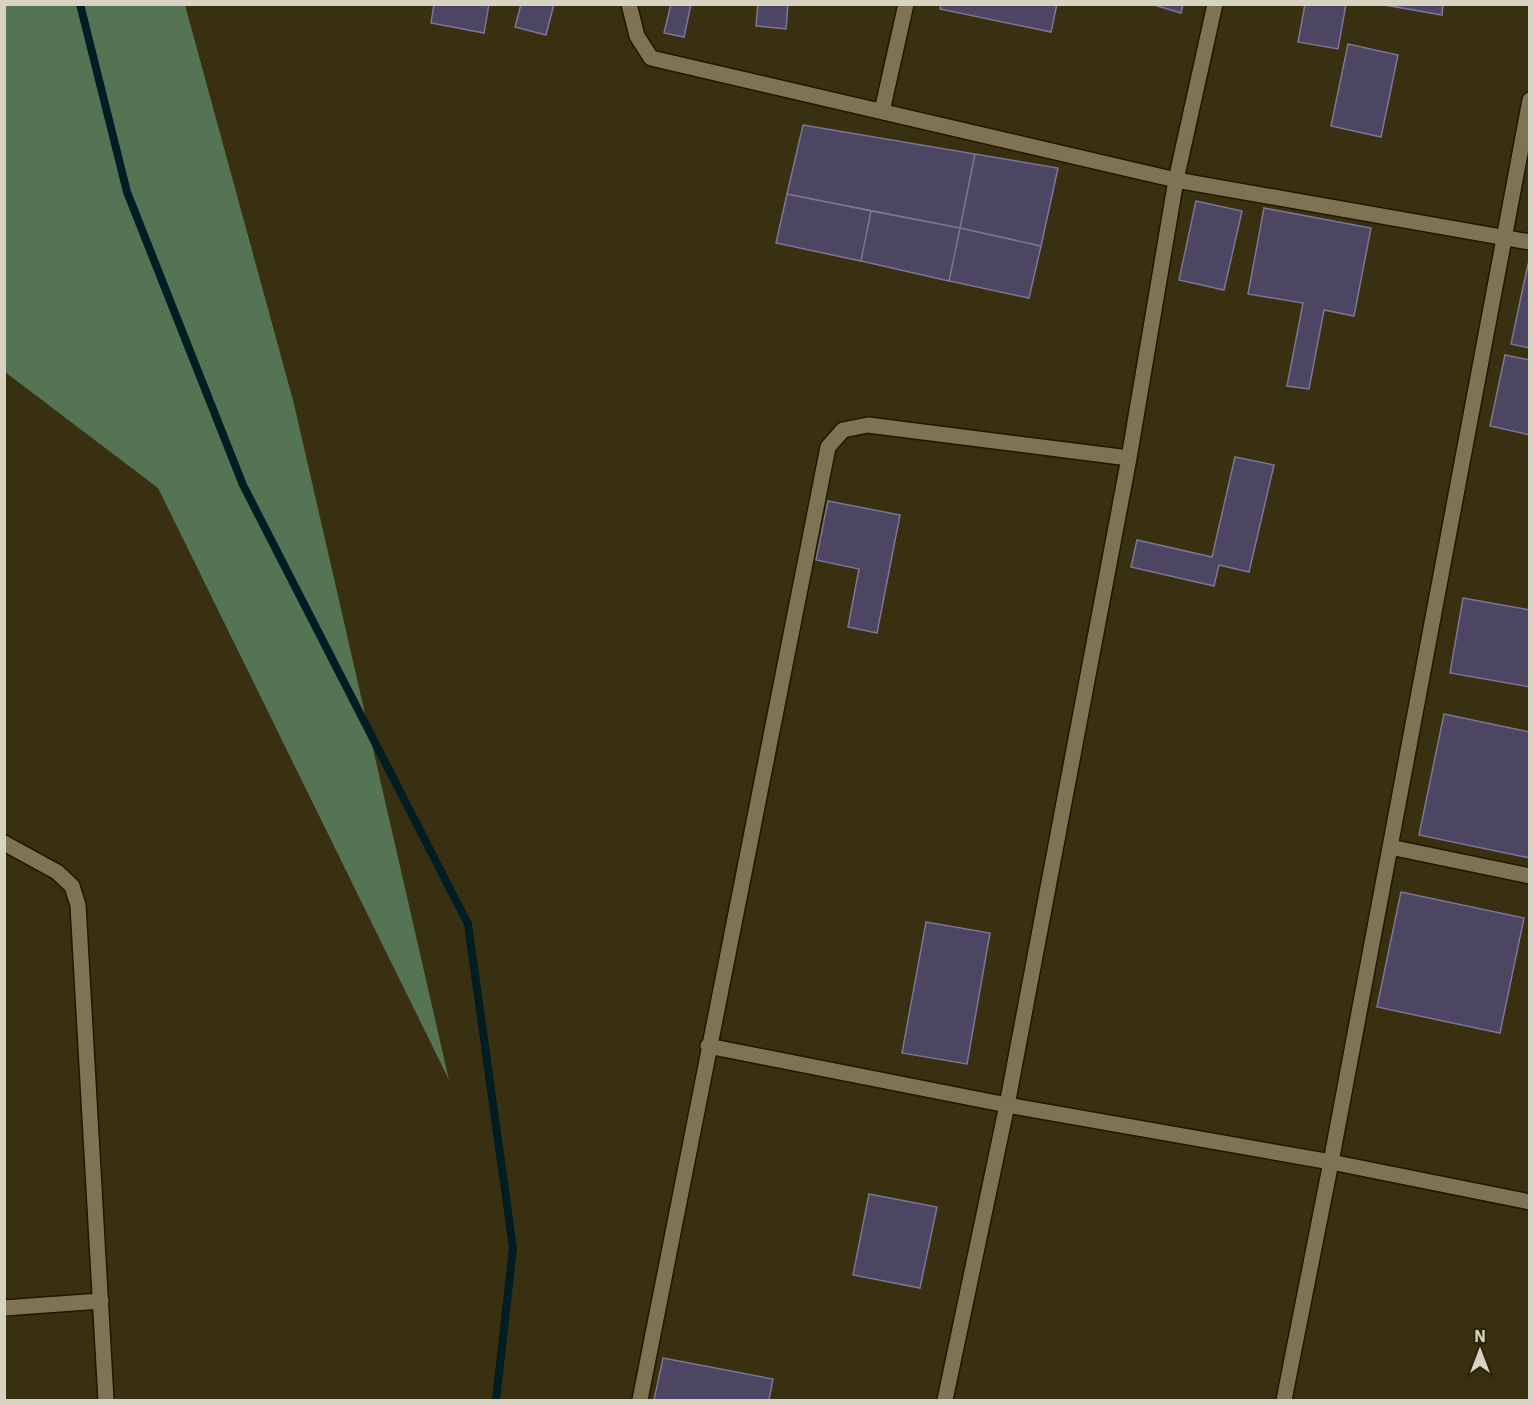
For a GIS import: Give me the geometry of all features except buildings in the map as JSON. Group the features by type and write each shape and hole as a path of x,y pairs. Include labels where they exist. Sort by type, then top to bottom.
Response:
{"street":[{"path":"629,4 637,36 651,58 1176,180 1530,242"},
{"path":"882,111 906,4"},
{"path":"945,1401 1007,1105 1129,458 1176,180 1215,4"},
{"path":"1284,1401 1530,100"},
{"path":"639,1401 828,447 843,430 868,425 1129,458"},
{"path":"4,843 57,872 72,886 78,905 106,1401"},
{"path":"1390,847 1530,876"},
{"path":"708,1046 1007,1105 1331,1162 1530,1202"},
{"path":"4,1308 101,1301"}],"green space":[{"path":"4,5 185,5 294,404 449,1080 158,488 5,372"}],"waterway":[{"path":"80,4 127,192 243,485 468,924 513,1248 496,1400"}]}
